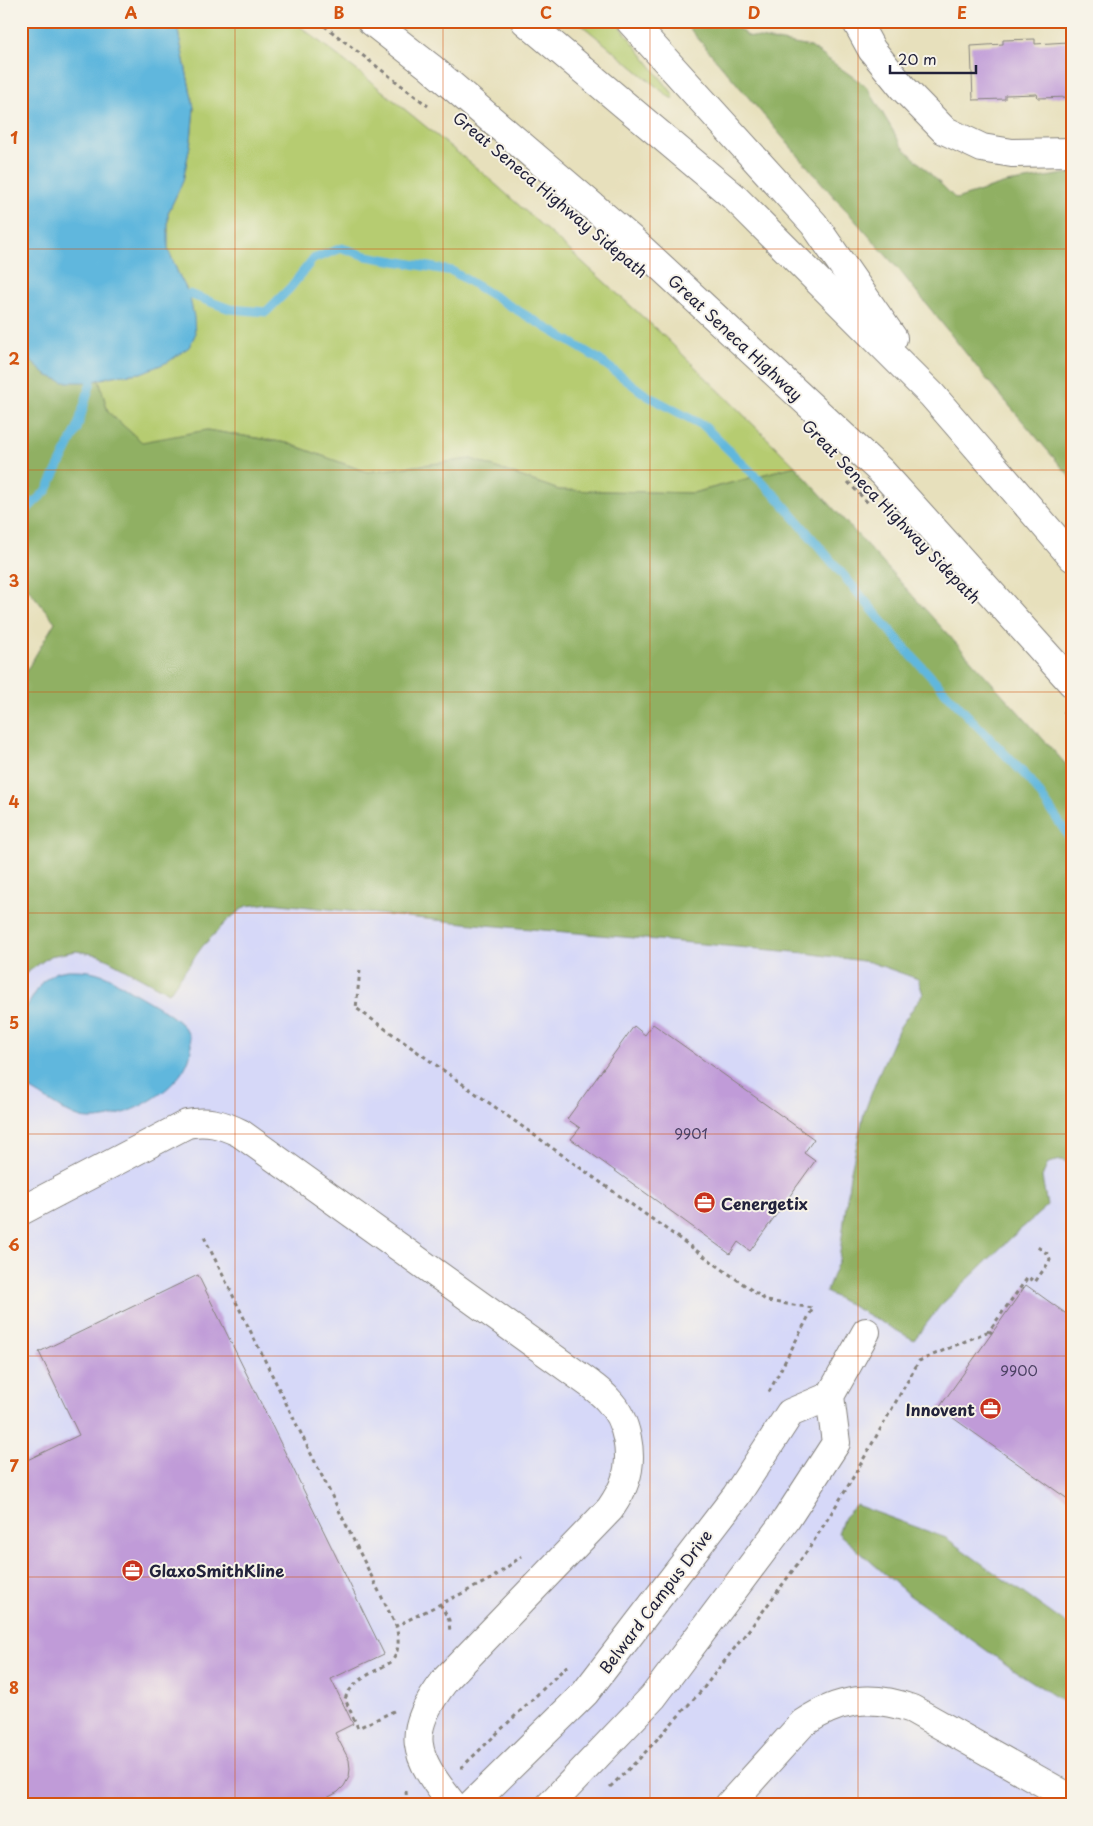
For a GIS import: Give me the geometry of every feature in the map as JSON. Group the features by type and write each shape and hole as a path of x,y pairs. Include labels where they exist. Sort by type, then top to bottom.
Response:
{"main road":[{"name":"Great Seneca Highway","path":"371,21 430,67 632,240 882,472 1072,683"},
{"path":"525,21 733,196 932,395 1072,557"},
{"path":"630,21 814,224 932,395"},
{"path":"856,21 872,50 903,88 944,130 982,148 997,151 1012,153 1072,152"},
{"path":"21,1211 187,1124 206,1122 226,1126 248,1139 590,1384 608,1400 616,1411 627,1436 628,1466 626,1480 610,1509 446,1679 423,1714 418,1742 420,1756 446,1796"},
{"path":"550,1805 653,1697 786,1520 836,1444 830,1396 866,1332"},
{"name":"Belward Campus Drive","path":"471,1805 585,1693 736,1496 790,1413 830,1396"},
{"path":"729,1805 803,1723 818,1713 832,1707 852,1702 873,1700 893,1702 912,1709 1072,1798"}],"path":[{"name":"Great Seneca Highway Sidepath","path":"318,21 429,107"},
{"name":"Great Seneca Highway Sidepath","path":"847,482 875,510"},
{"path":"1060,708 1072,721"},
{"path":"360,970 356,1008 767,1301 813,1308 765,1398"},
{"path":"204,1237 396,1626 398,1643 395,1658 352,1686 345,1699 358,1728 402,1707"},
{"path":"919,1360 991,1332 1028,1277 1035,1282 1049,1262 1048,1254 1036,1246"},
{"path":"396,1626 491,1579 528,1552"},
{"path":"446,1796 573,1660"}],"shaded area":[{"path":"21,785 1072,981 1072,1805 21,1805"}],"green space":[{"path":"176,21 293,21 364,76 485,175 666,338 795,466 693,493 559,490 471,459 367,472 287,443 207,430 142,443 108,412 99,380 112,376 141,373 189,295 168,249 168,213 183,181 191,140 194,108"},
{"path":"577,21 616,21 673,94 674,99 669,97"},
{"path":"683,21 728,21 748,36 811,47 867,87 902,146 956,199 1006,183 1072,173 1072,479 984,376 900,271"},
{"path":"21,340 32,362 91,382 99,380 108,412 142,442 207,430 287,443 367,472 471,459 559,490 693,493 795,466 1072,771 1072,1164 1061,1160 1048,1163 1042,1177 1047,1206 940,1306 914,1340 826,1292 839,1260 850,1175 864,1113 899,1028 923,994 918,979 870,962 806,953 474,924 271,903 246,906 229,919 202,947 169,993 99,955 76,951 50,956 21,977 21,680 55,622 21,580"},
{"path":"856,1505 946,1538 1072,1628 1072,1707 1014,1670 909,1595 838,1533 844,1517"}],"water":[{"path":"21,21 176,22 194,108 191,140 183,181 168,213 168,249 189,294 194,317 195,335 189,347 168,362 141,373 112,376 91,382 64,382 46,375 32,362 21,340"},
{"path":"68,970 89,971 108,977 163,1010 184,1027 191,1042 188,1061 180,1075 167,1089 133,1109 114,1116 96,1119 81,1118 74,1115 21,1085 21,1016 42,982 56,972"}],"building":[{"path":"1035,39 1035,44 1068,42 1068,40 1072,40 1072,94 1070,97 1038,98 1037,94 1005,95 1005,99 973,100 971,46 1003,44 1003,40"},
{"path":"653,1024 814,1139 804,1153 815,1161 750,1251 738,1242 730,1254 571,1139 580,1128 567,1119 634,1026 645,1035"},
{"path":"198,1275 384,1654 331,1679 353,1724 335,1733 349,1760 349,1777 338,1792 314,1805 21,1805 21,1463 79,1435 39,1352"},
{"path":"1026,1285 1072,1318 1072,1502 939,1408"}],"waterway":[{"path":"189,294 230,309 266,312 290,288 313,259 342,248 366,256 452,271 597,358 646,395 704,426 778,498 909,653 1031,781 1072,841"},
{"path":"21,515 47,490 77,429 91,382"}],"place":[{"name":"Cenergetix","path":"705,1203"},
{"name":"Innovent","path":"991,1409"},
{"name":"GlaxoSmithKline","path":"133,1570"}]}
